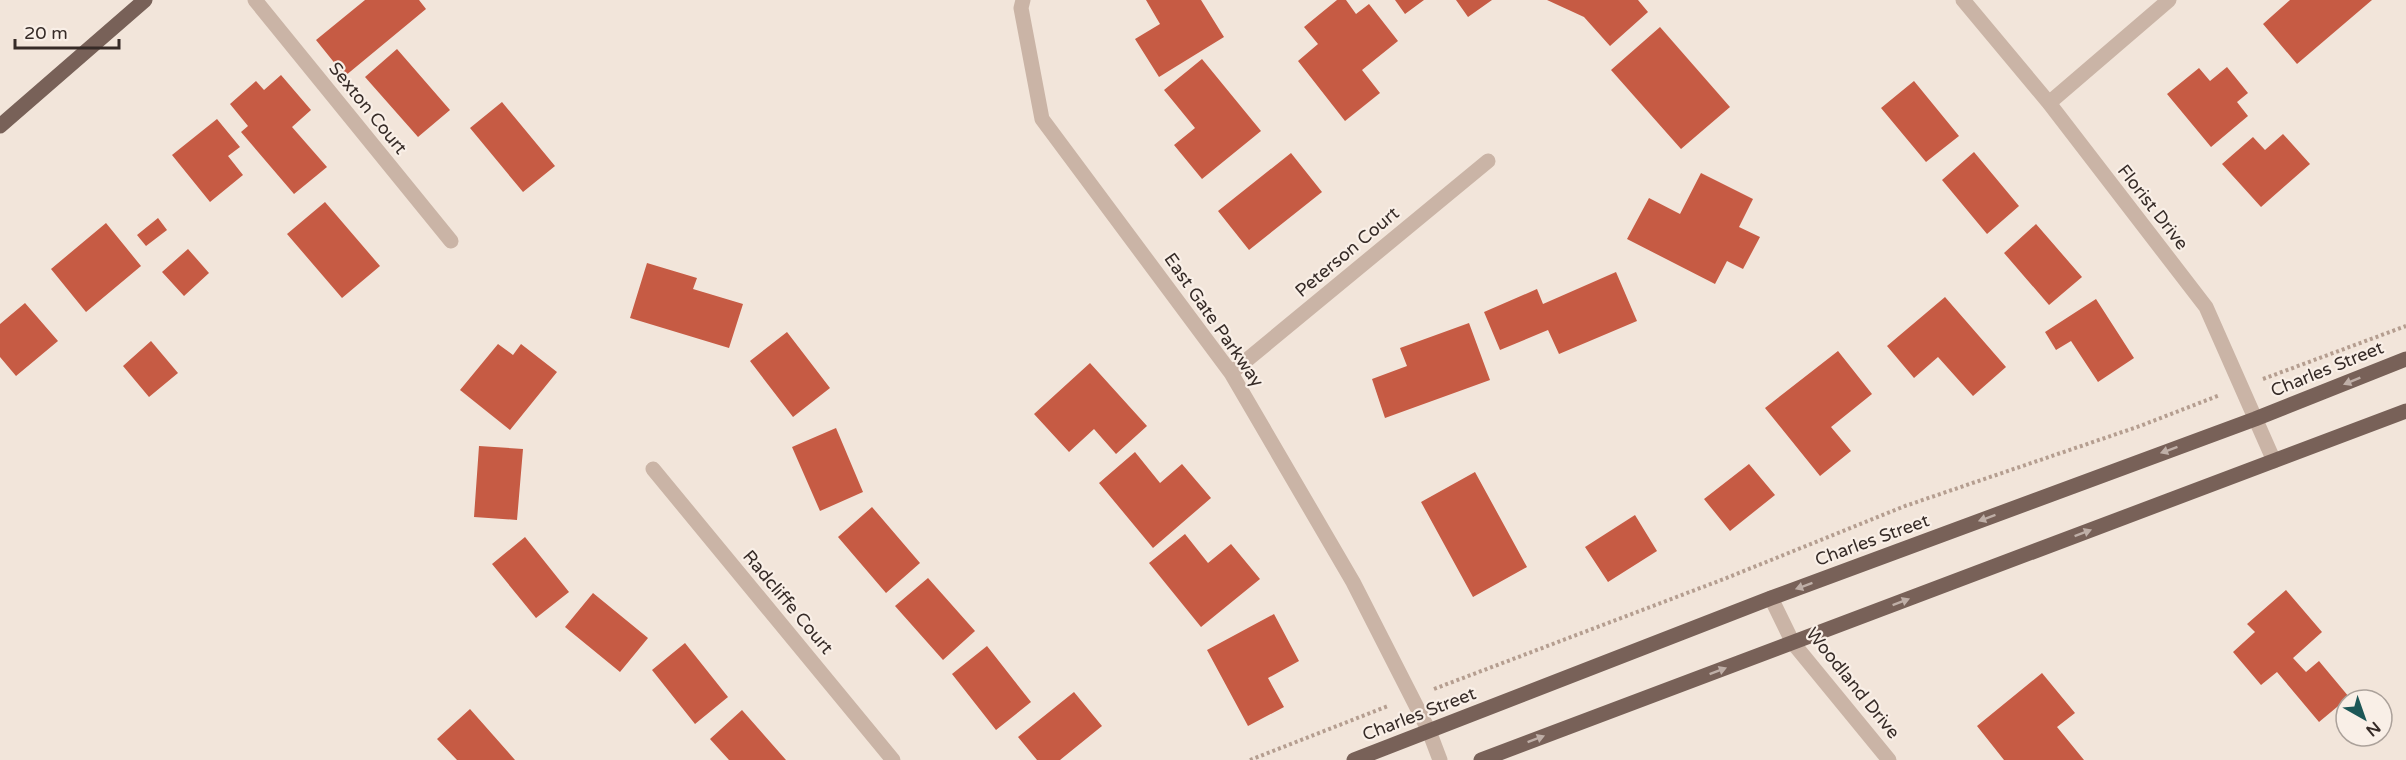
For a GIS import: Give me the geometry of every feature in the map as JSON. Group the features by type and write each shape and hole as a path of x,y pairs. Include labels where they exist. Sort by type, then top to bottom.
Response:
{"main road":[{"path":"0,126 145,0"},
{"name":"Charles Street","path":"1354,760 1771,598 2255,419 2406,359"},
{"path":"1481,760 2406,411"}],"street":[{"name":"Sexton Court","path":"255,0 451,240"},
{"name":"East Gate Parkway","path":"1023,0 1021,8 1042,119 1232,373 1353,582 1429,731 1440,760"},
{"name":"Florist Drive","path":"1963,0 2049,103 2206,307 2274,461"},
{"path":"2049,103 2169,0"},
{"name":"Peterson Court","path":"1232,373 1488,160"},
{"name":"Radcliffe Court","path":"653,469 893,760"},
{"name":"Woodland Drive","path":"1771,598 1793,642 1889,760"}],"path":[{"path":"1250,760 1724,579 1905,506 2140,426 2406,326"}],"building":[{"path":"365,0 419,0 426,9 345,76 316,40"},
{"path":"1146,0 1201,0 1224,37 1159,77 1135,39 1160,24"},
{"path":"1337,0 1346,0 1356,14 1369,4 1398,41 1362,70 1380,93 1345,121 1298,61 1318,44 1304,27"},
{"path":"1395,0 1424,0 1405,14"},
{"path":"1456,0 1492,0 1468,17"},
{"path":"1547,0 1638,0 1648,12 1610,46 1584,17"},
{"path":"2290,0 2372,0 2297,64 2263,24"},
{"path":"1660,27 1730,107 1681,149 1611,70"},
{"path":"397,49 450,110 418,137 365,77"},
{"path":"1202,59 1261,131 1202,179 1174,145 1195,128 1164,90"},
{"path":"2227,67 2248,93 2237,102 2248,116 2211,147 2167,94 2199,68 2210,81"},
{"path":"281,75 311,110 292,127 327,167 294,194 241,132 248,126 230,104 256,81 264,90"},
{"path":"1914,81 1959,136 1926,162 1881,108"},
{"path":"502,102 555,166 523,192 470,128"},
{"path":"217,119 240,147 228,156 243,175 210,202 172,155"},
{"path":"2283,134 2310,164 2261,207 2222,164 2253,137 2265,150"},
{"path":"1974,152 2019,206 1987,234 1942,180"},
{"path":"1291,153 1322,192 1249,250 1218,211"},
{"path":"1701,173 1753,199 1739,227 1760,237 1743,269 1727,261 1715,284 1627,239 1649,198 1680,214"},
{"path":"325,202 380,266 342,298 287,234"},
{"path":"158,218 167,230 146,246 137,235"},
{"path":"106,223 141,266 86,312 51,269"},
{"path":"2036,224 2082,277 2049,305 2004,253"},
{"path":"188,249 209,273 184,296 162,272"},
{"path":"647,263 697,278 693,289 743,304 729,348 630,318"},
{"path":"1616,272 1637,321 1559,354 1548,330 1500,350 1484,312 1537,289 1543,304"},
{"path":"1945,297 2006,367 1973,396 1938,357 1914,378 1887,346"},
{"path":"2096,299 2134,358 2098,382 2071,341 2056,350 2045,332"},
{"path":"25,303 58,341 16,376 0,357 0,324"},
{"path":"1469,323 1490,380 1385,418 1372,379 1407,366 1400,348"},
{"path":"787,332 830,388 793,417 750,361"},
{"path":"151,341 178,373 149,397 123,366"},
{"path":"498,344 513,355 521,344 557,372 510,430 460,390"},
{"path":"1838,351 1872,394 1831,427 1851,451 1820,476 1765,408"},
{"path":"1090,363 1147,426 1116,454 1094,429 1069,452 1034,414"},
{"path":"836,428 863,492 820,511 792,447"},
{"path":"479,446 523,449 517,520 474,517"},
{"path":"1135,452 1160,483 1182,464 1211,498 1153,548 1099,483"},
{"path":"1749,464 1775,495 1730,531 1704,499"},
{"path":"1475,472 1527,567 1473,597 1421,502"},
{"path":"872,507 920,563 886,593 838,537"},
{"path":"1635,515 1657,551 1608,582 1585,547"},
{"path":"1185,534 1208,563 1231,544 1260,579 1201,627 1149,563"},
{"path":"525,537 569,592 536,618 492,564"},
{"path":"928,578 975,631 943,660 895,606"},
{"path":"2286,590 2322,632 2293,658 2306,672 2319,661 2342,688 2334,688 2334,710 2319,722 2277,672 2261,685 2233,652 2255,632 2247,624"},
{"path":"593,593 648,638 620,672 565,627"},
{"path":"1274,614 1299,661 1268,678 1284,707 1248,726 1207,650"},
{"path":"685,643 728,697 695,724 652,670"},
{"path":"987,646 1031,702 996,730 952,674"},
{"path":"2042,673 2075,713 2057,727 2084,760 2004,760 1977,726"},
{"path":"1074,692 1102,726 1060,760 1037,760 1018,737"},
{"path":"470,709 515,760 457,760 437,739"},
{"path":"742,710 786,760 729,760 710,739"}]}
